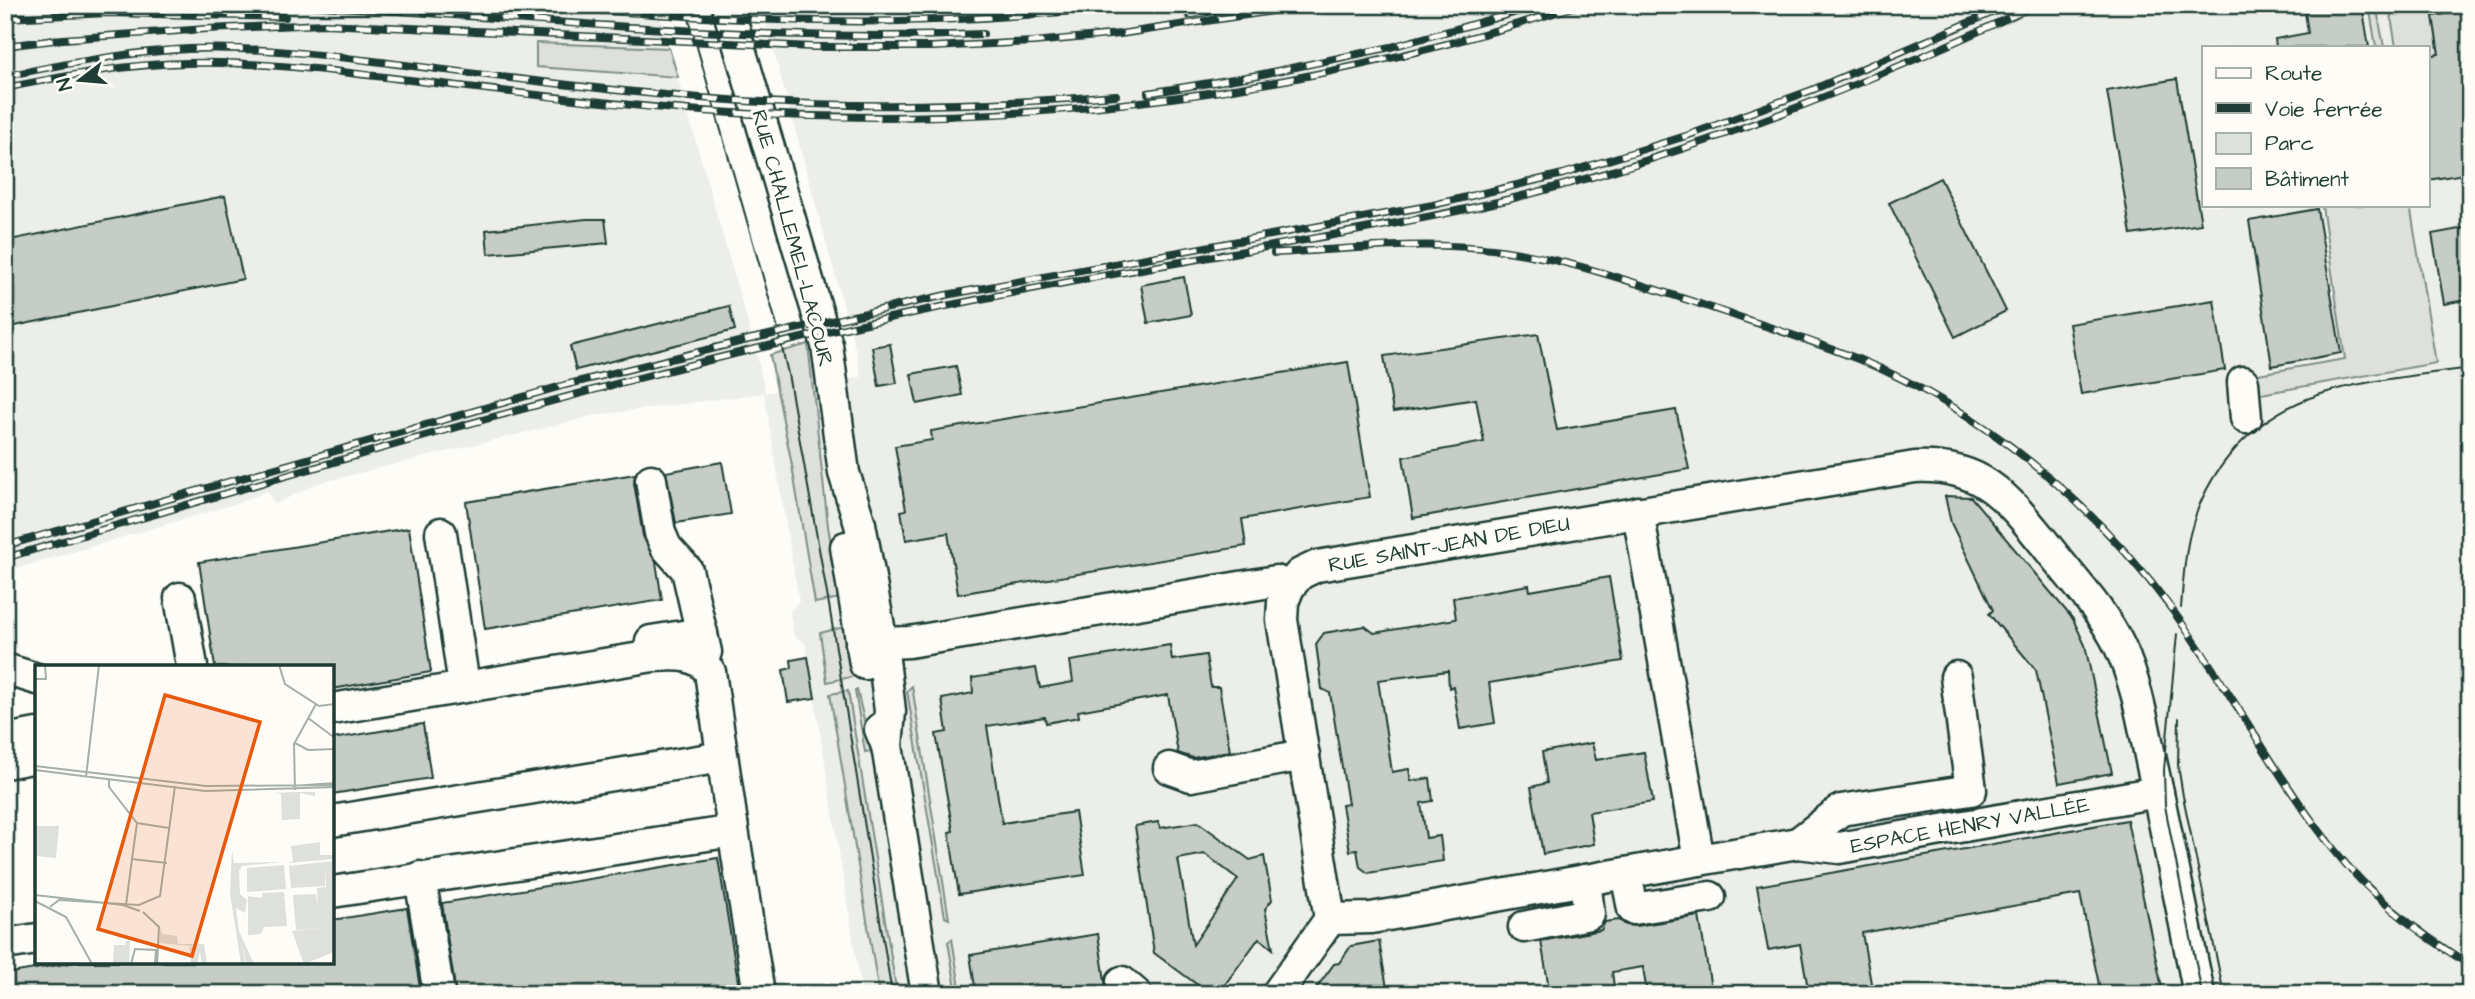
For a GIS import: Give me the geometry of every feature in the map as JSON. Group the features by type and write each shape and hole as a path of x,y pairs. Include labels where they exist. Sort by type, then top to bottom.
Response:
{"street":[{"name":"RUE CHALLEMEL-LACOUR","path":"727,5 827,345 844,473 842,515 872,643 875,714 887,746 927,994"},
{"path":"2243,382 2246,418"},
{"name":"RUE SAINT-JEAN DE DIEU","path":"1289,587 1300,574 1317,566 1915,467 1935,466 1961,471 1998,492 2021,515 2091,603 2118,645 2137,697 2199,994"},
{"path":"651,480 660,533 666,547 687,570 702,633 759,994"},
{"path":"1638,513 1699,860"},
{"path":"441,533 462,672"},
{"path":"872,643 909,642 1276,581 1289,587 1283,602 1282,620 1330,919 1278,994"},
{"path":"180,598 191,665"},
{"path":"334,694 702,633"},
{"path":"334,709 653,656 694,657 704,664 710,673"},
{"path":"5,669 35,678"},
{"path":"1798,843 1841,810 1971,790 1956,677"},
{"path":"5,740 35,734"},
{"path":"1169,768 1191,776 1304,755"},
{"path":"5,763 35,757"},
{"path":"334,821 722,757"},
{"name":"ESPACE HENRY VALLÉE","path":"1330,919 1371,918 1798,843 1839,848 2158,792"},
{"path":"334,891 721,832 729,829 732,823"},
{"path":"1626,873 1633,909 1710,897"},
{"path":"420,877 439,994"},
{"path":"1524,927 1589,914 1585,880"},
{"path":"5,944 35,939"}],"shaded area":[{"path":"5,5 657,5 757,356 765,393 861,377 761,5 2470,5 2470,994 862,994 808,657 805,643 794,636 790,612 799,601 764,393 597,415 318,483 275,504 267,491 241,502 5,572"}],"green space":[{"path":"2369,5 2376,5 2384,46 2376,46"},
{"path":"2389,5 2470,5 2470,10 2433,16 2439,54 2430,56 2430,46 2396,46"},
{"path":"536,43 669,48 678,77 536,67"},
{"path":"2322,206 2410,206 2436,363 2255,395 2252,375 2345,359"},
{"path":"808,344 828,526 840,598 815,603 770,355"},
{"path":"844,627 855,676 827,682 820,633"},
{"path":"912,686 949,919 945,917 907,691"},
{"path":"857,690 871,751 865,752 855,691"},
{"path":"848,691 897,994 879,994 830,694"},
{"path":"952,939 961,994 957,994 948,942"}],"building":[{"path":"2304,5 2362,5 2369,46 2276,46 2275,39 2308,33"},
{"path":"2470,10 2470,173 2430,180 2430,56 2439,54 2433,16"},
{"path":"2177,79 2201,224 2131,235 2107,91"},
{"path":"1940,178 2006,311 1955,337 1889,203"},
{"path":"225,196 243,279 5,328 5,241"},
{"path":"2317,209 2341,353 2272,366 2249,221"},
{"path":"605,219 608,243 488,254 486,230"},
{"path":"2470,227 2470,299 2444,304 2432,234"},
{"path":"1184,277 1191,315 1148,323 1141,285"},
{"path":"2214,300 2225,370 2081,394 2069,324"},
{"path":"729,306 735,330 576,370 570,346"},
{"path":"1538,334 1557,430 1676,410 1689,469 1413,518 1403,457 1484,442 1476,399 1393,412 1384,356"},
{"path":"890,344 897,383 879,386 872,347"},
{"path":"1348,362 1370,497 1242,519 1246,546 958,594 948,533 906,540 901,511 906,510 895,446 932,440 931,431"},
{"path":"956,366 962,395 917,404 911,374"},
{"path":"722,462 731,514 676,523 666,472"},
{"path":"635,474 634,483 643,536 656,562 662,600 485,629 466,502"},
{"path":"1945,496 1971,497 2073,619 2085,645 2112,773 2059,783 2036,670 1989,614 1993,610 1951,523"},
{"path":"409,528 431,672 334,689 334,665 215,665 199,562"},
{"path":"1609,577 1623,661 1489,683 1495,723 1460,729 1453,686 1449,688 1448,671 1378,680 1392,772 1409,769 1411,781 1430,778 1433,801 1421,803 1426,838 1440,836 1443,861 1368,873 1360,867 1357,850 1350,851 1342,805 1348,804 1330,693 1322,689 1316,644 1324,633 1365,626 1374,633 1456,619 1453,598 1529,585 1530,591"},
{"path":"1170,645 1172,660 1206,655 1211,687 1219,687 1230,751 1193,758 1178,753 1168,695 1078,711 1079,717 1046,723 1045,717 987,726 1002,823 1075,812 1085,875 959,894 949,832 953,831 936,734 947,732 942,699 973,693 972,678 1036,668 1040,688 1073,682 1070,661"},
{"path":"808,657 815,698 788,702 783,670 792,668 791,660"},
{"path":"423,724 431,778 334,794 334,739"},
{"path":"1592,743 1596,760 1644,752 1653,802 1589,812 1594,844 1543,854 1531,787 1547,783 1542,752"},
{"path":"2127,820 2162,988 2135,994 2101,994 2080,894 1862,933 1873,994 1809,994 1800,944 1768,950 1757,886"},
{"path":"1158,822 1160,828 1198,822 1250,860 1264,856 1272,900 1265,909 1273,949 1259,938 1218,994 1210,994 1154,953 1135,826","holes":["1205,854 1238,879 1193,945 1178,859"]},
{"path":"718,858 740,994 456,994 442,903"},
{"path":"407,908 421,994 5,994 5,974 64,964 334,964 334,920"},
{"path":"1699,916 1712,994 1647,994 1643,967 1612,972 1615,994 1550,994 1541,941 1601,930 1605,922 1619,920 1626,925 1636,926"},
{"path":"1098,934 1107,994 976,994 970,955"},
{"path":"1379,941 1388,994 1312,994 1351,946"}],"tram line":[{"path":"685,5 777,326 788,374 829,605 892,994"},
{"path":"2181,608 2186,552 2197,510 2221,467 2254,431 2295,404 2335,390 2470,368"},
{"path":"2177,634 2164,770 2165,806 2202,994"},
{"path":"2179,718 2178,765 2183,796 2224,994"}],"railway":[{"path":"309,5 730,32 899,36 983,34"},
{"path":"527,5 710,17 859,21 975,18 1129,5"},
{"path":"700,5 872,10 999,5"},
{"path":"1189,15 1251,5"},
{"path":"5,46 206,29 325,24 814,47 933,47 1120,34 1312,5"},
{"path":"1148,93 1258,75 1391,47 1542,5"},
{"path":"5,88 118,68 216,63 302,68 688,110 803,116 916,117 1028,112 1139,102 1249,86 1359,65 1469,38 1579,5"},
{"path":"5,546 565,385 751,339 946,295 1433,205 1563,174 1689,135 1812,90 2010,5"},
{"path":"5,558 428,435 747,351 1002,295 1445,214 1578,181 1712,139 1778,115 1908,62 2036,5"},
{"path":"5,18 108,13 285,17"},
{"path":"5,76 142,53 238,49 314,54 604,89 755,102 936,105 1116,95"},
{"path":"1274,253 1430,245 1510,251 1564,262 1818,344 1904,380 1949,405 1992,432 2032,463 2108,533 2142,571 2194,640 2292,792 2349,868 2398,914 2470,965"}]}
